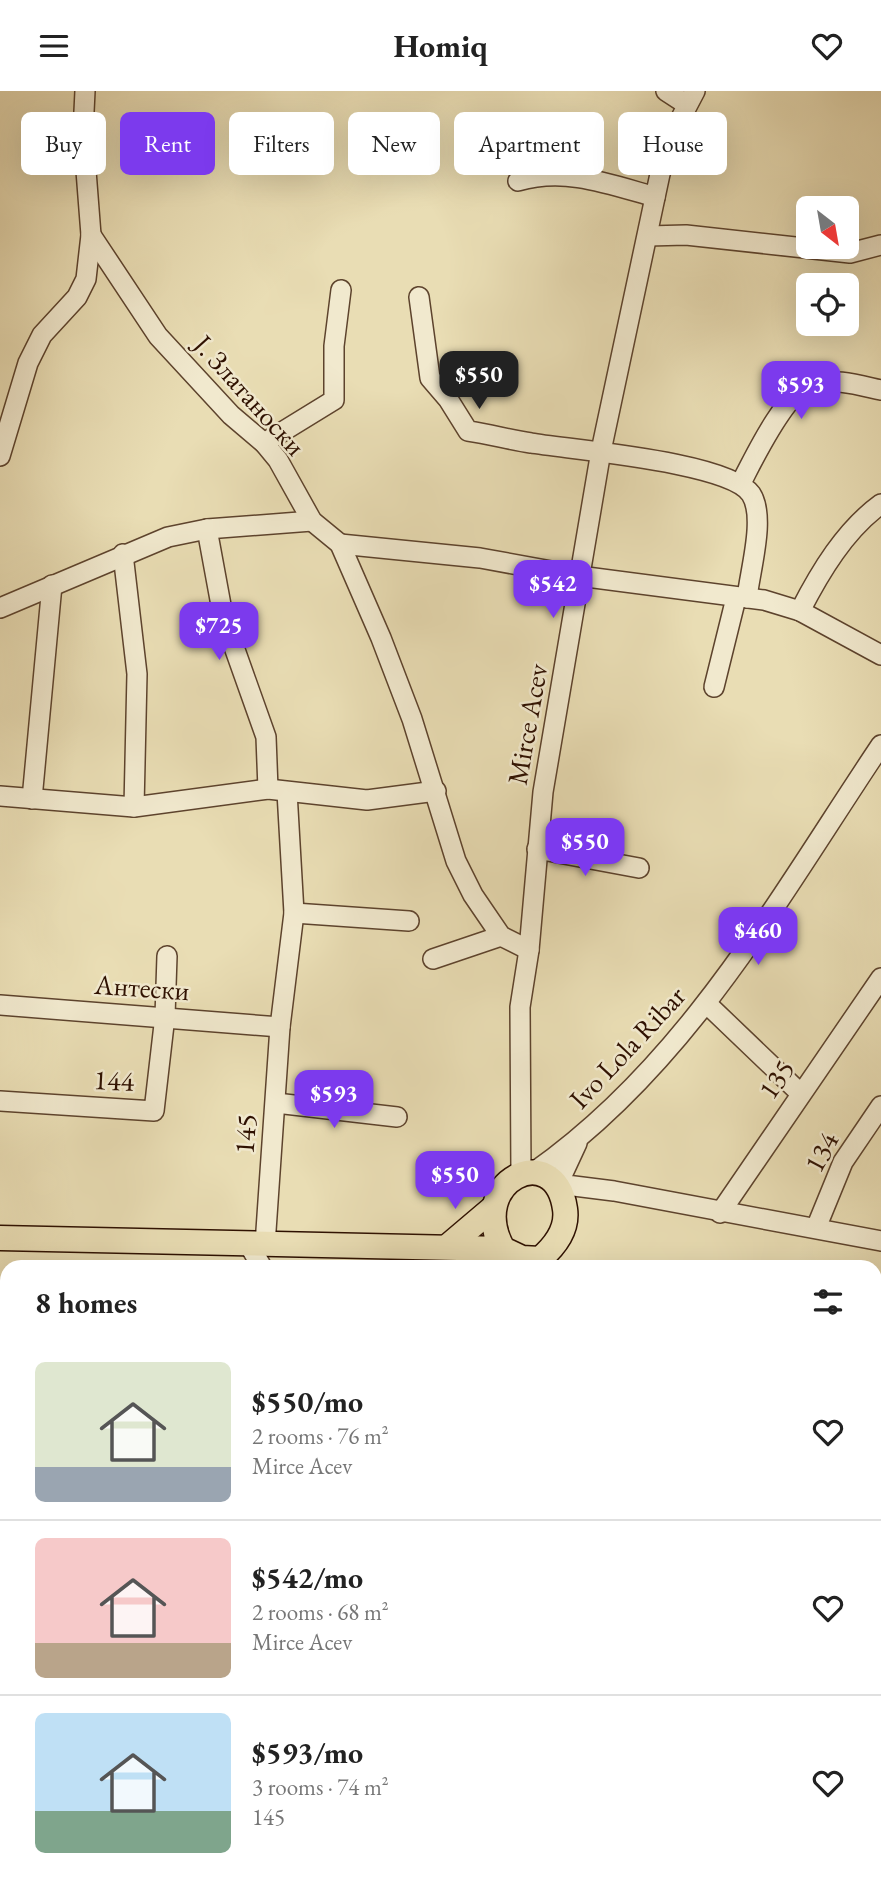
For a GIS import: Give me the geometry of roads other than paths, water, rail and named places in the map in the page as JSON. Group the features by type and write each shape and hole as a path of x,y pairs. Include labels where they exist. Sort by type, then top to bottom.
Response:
{"main road":[{"path":"502,1258 494,1232 493,1208 502,1187 528,1173 558,1184 566,1217 559,1239 542,1260"},
{"path":"447,1247 493,1208"},
{"path":"0,1238 259,1252 447,1247 502,1258 529,1260"}],"street":[{"path":"0,456 9,397 42,335 77,297 86,279 91,235 83,132 85,91"},
{"path":"666,91 690,98"},
{"name":"Mirce Acev","path":"528,1173 520,1007 543,792 601,451 655,197 671,137 690,98"},
{"path":"517,181 538,175 562,174 655,197"},
{"name":"Ј. Златаноски","path":"91,235 158,336 231,415 264,443 278,460 312,521 340,544 382,638 436,791 456,862 472,895 501,936 528,950"},
{"path":"648,236 687,235 850,253 881,245"},
{"path":"264,443 334,400 334,346 341,290"},
{"path":"419,296 430,378 449,400 468,431 601,451 720,475 741,483 751,495 758,511 741,598 714,687"},
{"path":"741,483 771,428 799,391 810,384 843,381 881,390"},
{"path":"800,611 816,580 836,552 864,516 881,504"},
{"path":"0,608 168,537 207,529 312,521"},
{"path":"207,529 223,616 266,737 278,790"},
{"path":"340,544 480,558 579,576 741,598 800,611 881,655"},
{"path":"123,554 137,674 134,807"},
{"path":"32,799 52,585"},
{"name":"Ivo Lola Ribar","path":"577,1142 706,1003 747,948 878,756"},
{"path":"0,796 134,807 278,790 367,800 436,791"},
{"name":"145","path":"259,1252 276,1103 280,1027 294,913 278,790"},
{"path":"537,849 639,868"},
{"path":"294,913 409,921"},
{"path":"433,959 501,936"},
{"name":"144","path":"0,1101 154,1111 165,1016 167,956"},
{"name":"135","path":"720,1213 881,978"},
{"path":"706,1003 800,1093"},
{"name":"Антески","path":"0,1005 280,1027"},
{"path":"276,1103 397,1117"},
{"name":"134","path":"816,1228 843,1162 881,1106"},
{"path":"528,1173 577,1142"},
{"path":"577,1142 558,1184 614,1191 720,1213 881,1241"}]}
